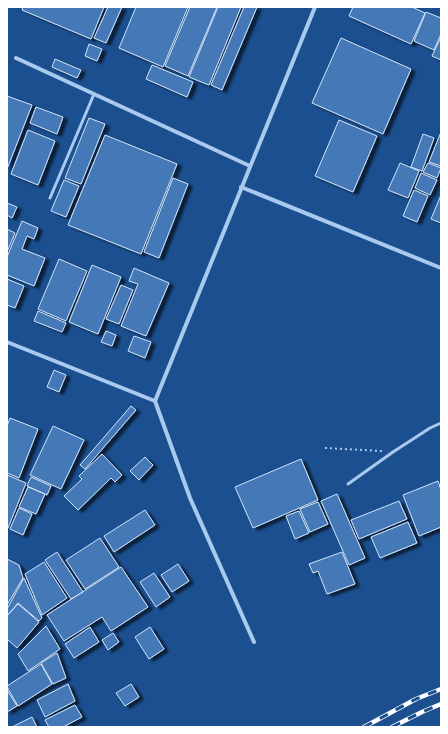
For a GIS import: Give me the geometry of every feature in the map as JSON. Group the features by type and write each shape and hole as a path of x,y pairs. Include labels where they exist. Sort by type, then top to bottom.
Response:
{"street":[{"path":"254,642 190,498 155,401 314,7"},
{"path":"16,58 250,166"},
{"path":"241,187 441,268"},
{"path":"7,342 155,401"}],"lane":[{"path":"50,198 94,94"},
{"path":"348,484 393,452 430,428 441,423"}],"path":[{"path":"325,448 393,452"}],"building":[{"path":"23,7 104,7 91,39 22,10"},
{"path":"108,7 122,7 106,43 94,38"},
{"path":"136,7 188,7 163,67 119,48"},
{"path":"190,7 217,7 188,76 165,66"},
{"path":"218,7 241,7 209,85 189,77"},
{"path":"244,7 257,7 222,90 211,85"},
{"path":"353,7 412,7 425,13 411,44 349,16"},
{"path":"426,12 441,18 441,34 434,50 414,41"},
{"path":"441,37 441,60 432,56"},
{"path":"341,38 411,69 383,134 312,103"},
{"path":"89,44 102,49 97,61 85,56"},
{"path":"55,59 81,70 77,78 52,67"},
{"path":"152,65 193,82 187,97 146,79"},
{"path":"7,96 32,105 7,169"},
{"path":"36,107 63,117 57,134 30,123"},
{"path":"89,118 105,124 81,184 65,178"},
{"path":"339,120 377,136 353,192 315,176"},
{"path":"28,130 55,141 38,185 11,174"},
{"path":"441,132 441,166 429,162"},
{"path":"423,134 434,138 422,171 411,167"},
{"path":"105,135 177,164 141,254 68,225"},
{"path":"400,163 419,171 408,198 388,190"},
{"path":"428,163 441,168 437,178 423,172"},
{"path":"421,173 437,180 430,195 415,188"},
{"path":"173,178 188,184 159,258 144,252"},
{"path":"64,180 79,186 66,217 51,211"},
{"path":"414,190 428,196 417,222 403,216"},
{"path":"441,195 441,223 431,219"},
{"path":"7,203 17,207 12,218 7,215"},
{"path":"22,221 38,228 34,239 27,236 22,249 45,258 34,286 7,275 7,257"},
{"path":"7,229 15,233 7,252"},
{"path":"59,259 87,271 66,321 38,309"},
{"path":"92,265 121,277 98,334 69,322"},
{"path":"134,268 169,283 146,336 121,326 138,284 129,281"},
{"path":"7,279 24,286 15,308 7,305"},
{"path":"121,285 133,290 119,324 106,319"},
{"path":"38,311 66,323 62,332 34,321"},
{"path":"106,331 116,335 112,346 101,342"},
{"path":"134,336 151,342 145,358 128,351"},
{"path":"54,370 66,375 59,392 47,387"},
{"path":"131,406 136,410 85,469 80,465"},
{"path":"10,418 38,429 19,478 7,473 7,426"},
{"path":"53,426 84,440 61,489 30,475"},
{"path":"102,454 122,475 115,482 111,478 78,510 64,496 82,479 79,476"},
{"path":"145,457 153,465 139,480 130,471"},
{"path":"301,459 318,500 253,528 235,487"},
{"path":"7,475 26,483 8,528 7,528"},
{"path":"31,477 51,486 47,495 27,486"},
{"path":"438,481 441,490 441,527 419,536 403,495"},
{"path":"28,487 45,494 36,514 19,507"},
{"path":"337,494 365,558 349,565 321,501"},
{"path":"399,501 407,519 359,539 351,520"},
{"path":"318,502 328,524 310,532 300,509"},
{"path":"19,508 32,514 23,535 10,529"},
{"path":"145,510 155,525 114,552 104,536"},
{"path":"299,511 309,533 295,539 286,516"},
{"path":"408,522 417,543 380,558 371,537"},
{"path":"100,538 119,567 85,589 66,560"},
{"path":"57,552 83,592 71,599 45,560"},
{"path":"342,552 355,584 327,594 318,571 313,573 309,564"},
{"path":"7,559 19,565 23,578 7,605"},
{"path":"44,562 67,598 42,615 25,574"},
{"path":"178,564 189,581 172,592 161,575"},
{"path":"121,567 148,607 111,631 102,617 64,641 47,615"},
{"path":"154,573 170,597 156,607 140,582"},
{"path":"24,578 42,618 39,621 18,603 8,615 7,614 7,609"},
{"path":"18,604 39,622 17,648 7,639 7,616"},
{"path":"46,626 60,649 28,671 18,654"},
{"path":"90,627 99,642 74,658 65,644"},
{"path":"150,627 164,649 149,659 135,637"},
{"path":"113,633 119,642 108,650 102,640"},
{"path":"57,653 66,678 53,684 41,663"},
{"path":"41,664 52,684 18,706 7,686"},
{"path":"68,684 75,701 45,717 37,700"},
{"path":"131,684 139,697 125,706 116,693"},
{"path":"7,690 17,706 7,712"},
{"path":"75,705 82,717 63,727 49,727 45,720"},
{"path":"32,717 37,727 12,727"}],"railway":[{"path":"364,727 416,699 441,689"},
{"path":"392,727 441,704"}]}
